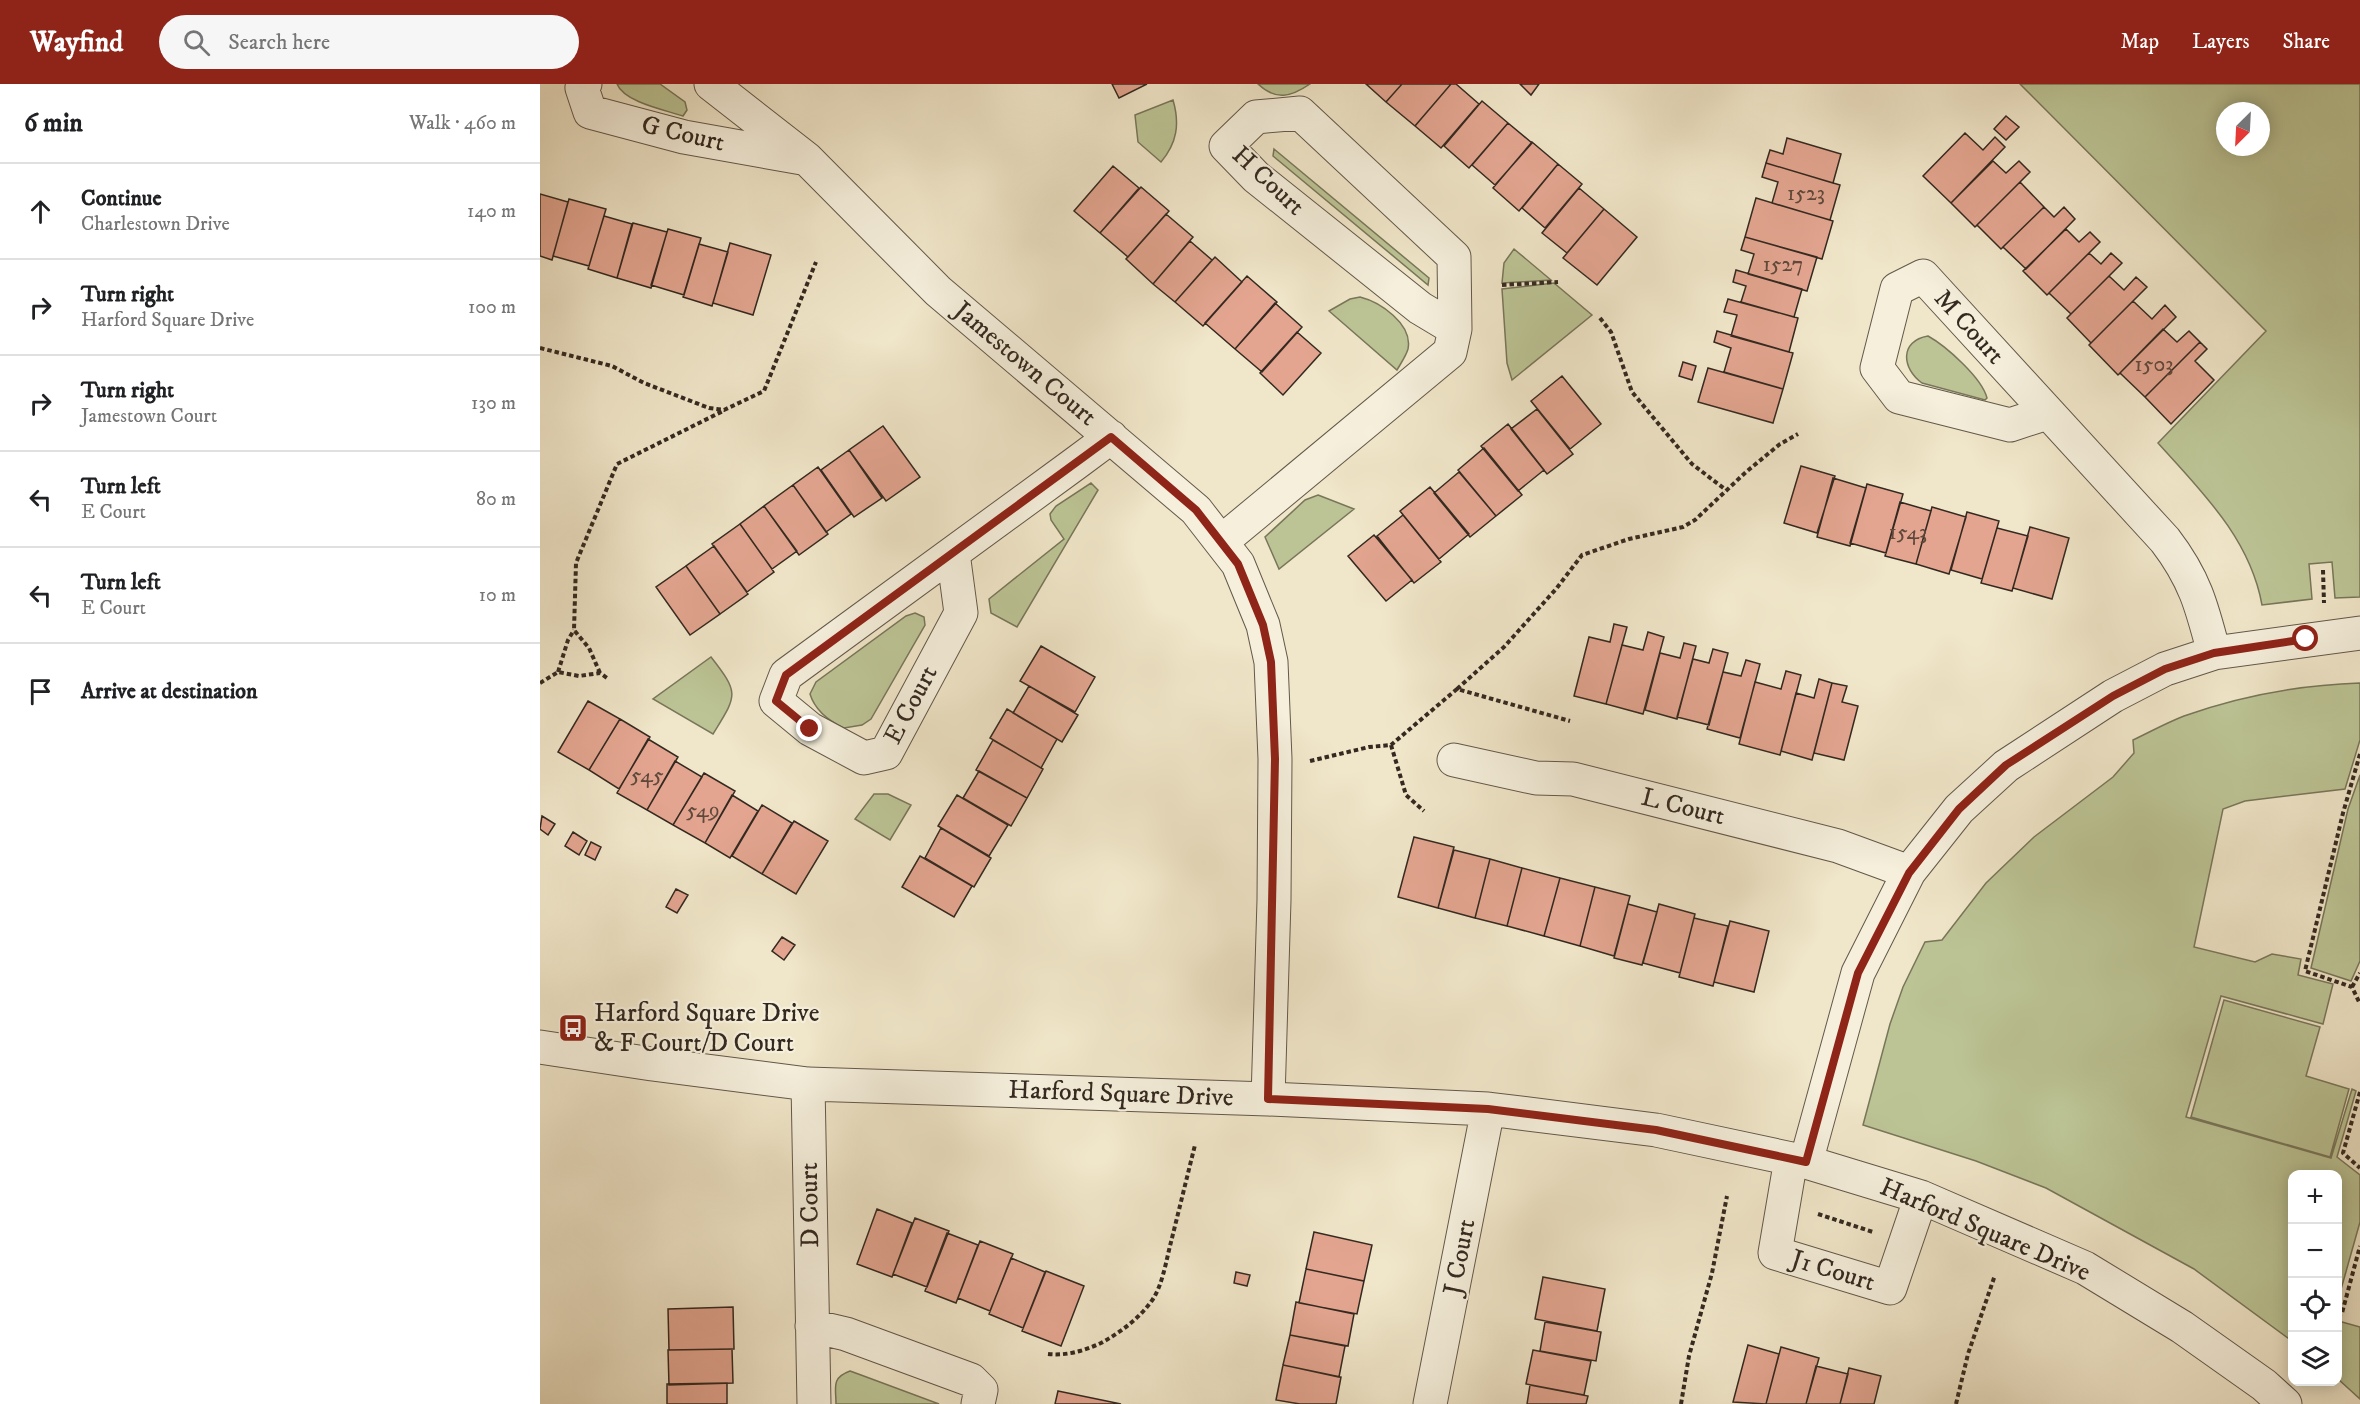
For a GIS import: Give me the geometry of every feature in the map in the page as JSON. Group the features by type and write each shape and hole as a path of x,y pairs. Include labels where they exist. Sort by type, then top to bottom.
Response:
{"street":[{"name":"G Court","path":"585,84 582,88 590,112 684,137 807,159"},
{"name":"G Court","path":"711,84 807,159 938,291"},
{"name":"H Court","path":"1221,542 1450,352 1455,329 1454,257 1300,113 1256,117 1226,146 1256,177 1420,308 1455,329"},
{"name":"M Court","path":"2047,413 2010,425 1899,397 1876,368 1897,289 1923,276 2165,540 2183,563 2200,600 2214,653"},
{"name":"Jamestown Court","path":"938,291 1196,510 1238,564 1255,602 1263,625 1271,662 1275,759 1268,1099"},
{"name":"E Court","path":"953,553 961,613 886,753 864,758 810,729 776,701 786,675 1111,437"},
{"path":"1798,1160 1858,973 1909,873 1959,809 2006,765 2113,696 2165,669 2214,653 2360,633"},
{"name":"L Court","path":"1454,760 1536,778 1573,779 1838,846 1909,873"},
{"name":"Harford Square Drive","path":"540,1047 808,1084 1268,1099 1488,1109 1656,1130 1798,1160 1921,1197 2085,1268 2182,1327 2264,1385 2285,1404"},
{"name":"D Court","path":"808,1084 814,1404"},
{"name":"J Court","path":"1430,1404 1488,1109"},
{"name":"J1 Court","path":"1798,1160 1775,1254 1890,1288 1921,1197"},
{"path":"812,1326 846,1334 971,1380 981,1390 978,1404"}],"path":[{"path":"540,683 558,672 568,640 574,630 576,563 617,464 764,390 816,262"},
{"path":"1502,285 1558,282"},
{"path":"1600,318 1611,332 1632,392 1692,464 1726,490"},
{"path":"540,348 612,366 644,383 709,408 724,410"},
{"path":"1310,761 1369,747 1391,745 1504,647 1556,589 1581,555 1629,539 1683,527 1695,520 1780,444 1798,434"},
{"path":"574,630 589,648 600,673 607,678"},
{"path":"558,672 579,676 600,673"},
{"path":"1457,689 1570,721"},
{"path":"1391,745 1406,795 1424,811"},
{"path":"2360,754 2343,813 2305,971 2352,987 2360,1004"},
{"path":"2352,987 2360,974"},
{"path":"2360,1092 2343,1153 2360,1168"},
{"path":"1048,1354 1061,1356 1092,1347 1112,1337 1128,1325 1154,1297 1164,1271 1195,1145"},
{"path":"1681,1404 1689,1356 1712,1273 1727,1196"},
{"path":"1817,1214 1874,1232"},
{"path":"2342,1313 2360,1246"},
{"path":"1956,1404 1968,1354 1995,1275"}],"green space":[{"path":"617,84 660,84 685,102 687,110 683,116 646,104 628,96"},
{"path":"1258,84 1310,84 1290,94 1277,95"},
{"path":"2020,84 2360,84 2360,597 2335,598 2332,562 2309,564 2312,599 2262,605 2247,558 2235,537 2207,498 2158,443 2266,331"},
{"path":"1173,100 1176,133 1171,148 1161,162 1138,142 1135,115"},
{"path":"1274,149 1429,278 1428,285 1273,156"},
{"path":"1514,249 1551,280 1502,283 1504,263"},
{"path":"1554,283 1592,315 1512,380 1507,363 1502,289"},
{"path":"1360,297 1385,309 1405,331 1408,349 1397,370 1329,311 1350,299"},
{"path":"1928,336 1944,347 1971,372 1984,390 1987,398 1985,400 1922,383 1915,377 1907,363 1908,349 1912,343"},
{"path":"1091,483 1098,490 1017,627 991,613 989,599 1064,539 1051,520 1050,514 1056,506"},
{"path":"1318,495 1354,509 1279,569 1265,537 1305,500"},
{"path":"915,613 924,617 925,625 871,719 862,725 844,728 823,714 815,705 810,694 816,682 906,616"},
{"path":"711,657 727,679 732,695 727,711 713,734 653,699"},
{"path":"2360,683 2360,740 2345,789 2245,801 2223,809 2194,947 2255,962 2272,954 2301,959 2298,975 2333,984 2323,1024 2221,996 2186,1117 2331,1158 2352,1089 2356,1091 2337,1157 2360,1175 2360,1222 2342,1286 2342,1170 2288,1170 2288,1338 2194,1269 2046,1188 1976,1161 1863,1125 1890,1024 1903,987 1925,942 1942,940 1986,883 2034,837 2113,777 2134,753 2133,740 2184,716 2205,709 2248,697 2315,686"},
{"path":"2360,775 2360,961 2351,981 2311,968 2348,809"},
{"path":"874,794 888,794 911,805 890,840 855,819"},
{"path":"2224,1000 2320,1027 2306,1076 2349,1089 2330,1157 2191,1117"},
{"path":"2342,1322 2360,1327 2360,1399 2342,1383"},
{"path":"850,1371 939,1404 836,1404 837,1380"}],"building":[{"path":"1112,84 1147,84 1119,98"},
{"path":"1366,84 1402,84 1386,102"},
{"path":"1402,84 1451,84 1415,126 1386,102"},
{"path":"1451,84 1456,84 1479,104 1441,148 1415,126"},
{"path":"1520,84 1539,84 1531,95"},
{"path":"1482,101 1508,123 1469,168 1444,146"},
{"path":"2006,116 2019,127 2006,140 1994,129"},
{"path":"1508,123 1532,143 1495,185 1472,165"},
{"path":"1965,133 1983,150 1995,137 2005,147 1951,203 1923,176"},
{"path":"1787,138 1841,154 1833,183 1766,163 1770,150 1783,154"},
{"path":"1532,142 1558,164 1519,211 1493,188"},
{"path":"1993,161 2006,173 2019,161 2030,172 1975,227 1951,203"},
{"path":"1766,163 1840,185 1830,220 1772,203 1778,182 1762,177"},
{"path":"1558,164 1582,184 1545,228 1522,208"},
{"path":"1113,166 1139,188 1100,233 1074,211"},
{"path":"2020,182 2044,207 2001,249 1977,225"},
{"path":"1141,187 1169,211 1128,257 1100,233"},
{"path":"1579,188 1604,209 1567,253 1542,233"},
{"path":"540,194 568,202 552,260 540,256"},
{"path":"1756,198 1833,221 1822,259 1745,237"},
{"path":"569,199 606,209 589,266 553,256"},
{"path":"2044,207 2054,217 2064,207 2075,219 2026,269 2003,247"},
{"path":"1604,209 1637,237 1597,285 1563,258"},
{"path":"1166,214 1193,237 1153,284 1126,259"},
{"path":"604,216 632,224 617,278 588,269"},
{"path":"633,223 667,232 651,288 617,278"},
{"path":"668,229 701,238 684,295 651,285"},
{"path":"2066,229 2079,242 2090,232 2100,242 2047,295 2023,271"},
{"path":"1745,237 1817,257 1807,291 1748,274 1754,254 1741,250"},
{"path":"1190,241 1212,260 1175,302 1153,284"},
{"path":"730,243 771,255 753,315 713,303"},
{"path":"699,244 728,252 712,306 683,297"},
{"path":"2089,253 2101,264 2111,253 2122,263 2071,314 2049,293"},
{"path":"1215,257 1242,282 1203,326 1175,302"},
{"path":"1736,270 1802,289 1794,317 1741,302 1746,286 1733,282"},
{"path":"1247,276 1277,302 1235,349 1205,323"},
{"path":"2109,276 2124,290 2136,277 2147,287 2091,343 2067,318"},
{"path":"1728,299 1798,318 1789,352 1731,336 1737,315 1724,312"},
{"path":"2133,301 2152,319 2165,305 2176,317 2118,375 2089,345"},
{"path":"1275,303 1302,327 1262,372 1235,349"},
{"path":"2163,329 2177,342 2189,331 2200,342 2145,397 2120,373"},
{"path":"1717,331 1793,353 1783,389 1724,372 1731,348 1714,342"},
{"path":"1297,332 1321,353 1283,395 1260,373"},
{"path":"2200,342 2207,349 2195,361 2214,380 2171,424 2145,397"},
{"path":"1683,362 1696,366 1692,380 1679,376"},
{"path":"1708,368 1783,389 1773,423 1698,402"},
{"path":"1562,376 1601,424 1570,449 1531,401"},
{"path":"1537,409 1573,454 1547,474 1511,429"},
{"path":"1508,424 1544,470 1518,491 1481,446"},
{"path":"883,426 920,477 886,501 849,450"},
{"path":"1484,448 1522,495 1496,516 1458,470"},
{"path":"849,450 882,498 854,517 821,470"},
{"path":"1801,466 1835,476 1817,533 1784,523"},
{"path":"818,467 851,514 826,532 793,485"},
{"path":"1459,472 1496,516 1470,537 1434,493"},
{"path":"1833,478 1866,488 1850,546 1817,537"},
{"path":"1867,484 1903,494 1886,553 1850,543"},
{"path":"793,485 828,534 799,555 764,506"},
{"path":"1430,487 1469,534 1439,559 1400,511"},
{"path":"1900,502 1931,511 1916,564 1885,556"},
{"path":"764,506 797,551 772,569 740,524"},
{"path":"1932,507 1966,517 1949,574 1916,564"},
{"path":"1967,512 1999,521 1982,579 1951,570"},
{"path":"1403,515 1441,562 1414,583 1377,536"},
{"path":"740,524 774,572 747,592 712,544"},
{"path":"2030,527 2069,538 2052,599 2013,588"},
{"path":"1997,528 2028,536 2012,591 1981,583"},
{"path":"1374,535 1412,580 1386,601 1348,556"},
{"path":"714,546 748,594 720,614 686,566"},
{"path":"686,566 720,614 690,635 656,587"},
{"path":"1614,624 1627,627 1606,704 1574,696 1589,637 1610,642"},
{"path":"1648,632 1664,637 1643,714 1606,704 1622,645 1643,650"},
{"path":"1684,643 1696,646 1677,719 1645,710 1660,653 1680,658"},
{"path":"1041,646 1095,677 1075,712 1020,681"},
{"path":"1713,649 1728,653 1709,725 1677,717 1693,659 1709,663"},
{"path":"1746,660 1760,664 1740,738 1707,729 1723,672 1741,676"},
{"path":"1786,671 1801,675 1780,755 1739,744 1755,682 1781,689"},
{"path":"1819,679 1832,683 1812,760 1781,751 1796,693 1814,698"},
{"path":"1832,683 1847,686 1842,702 1858,706 1844,760 1814,753"},
{"path":"1029,686 1078,715 1062,742 1013,713"},
{"path":"588,701 620,719 589,770 558,752"},
{"path":"1007,709 1057,739 1041,768 990,738"},
{"path":"620,719 650,737 619,789 589,770"},
{"path":"648,739 678,757 647,810 617,793"},
{"path":"993,740 1043,769 1027,798 976,770"},
{"path":"675,761 702,777 673,825 647,810"},
{"path":"979,771 1027,798 1011,826 963,798"},
{"path":"704,773 735,791 705,843 673,825"},
{"path":"732,795 758,811 730,858 705,843"},
{"path":"957,795 1008,825 989,856 938,826"},
{"path":"762,805 792,823 762,874 732,856"},
{"path":"542,816 555,824 548,835 540,829"},
{"path":"794,821 828,841 796,894 762,874"},
{"path":"941,828 991,858 974,887 925,858"},
{"path":"573,832 587,841 579,855 565,846"},
{"path":"1414,837 1454,847 1438,908 1398,897"},
{"path":"591,842 601,847 595,860 585,855"},
{"path":"1454,850 1490,859 1475,918 1438,908"},
{"path":"920,856 972,886 954,917 902,887"},
{"path":"1490,859 1522,868 1507,926 1475,918"},
{"path":"1522,868 1560,878 1544,936 1507,926"},
{"path":"1560,878 1595,887 1580,946 1544,936"},
{"path":"1595,887 1630,896 1614,956 1580,946"},
{"path":"676,889 688,895 677,913 666,907"},
{"path":"1628,904 1657,912 1642,965 1614,958"},
{"path":"1659,904 1695,914 1680,973 1643,963"},
{"path":"1694,918 1728,926 1713,986 1679,977"},
{"path":"1730,921 1769,931 1754,992 1714,982"},
{"path":"782,937 795,945 784,960 772,951"},
{"path":"877,1209 912,1223 892,1277 857,1264"},
{"path":"915,1218 949,1231 927,1287 893,1274"},
{"path":"1314,1232 1372,1245 1364,1281 1306,1269"},
{"path":"947,1233 978,1245 956,1303 925,1291"},
{"path":"980,1241 1013,1254 990,1311 958,1298"},
{"path":"1011,1258 1045,1272 1023,1328 989,1314"},
{"path":"1306,1269 1364,1281 1357,1314 1299,1303"},
{"path":"1046,1271 1084,1286 1061,1346 1022,1331"},
{"path":"1236,1272 1250,1275 1247,1286 1234,1283"},
{"path":"1543,1277 1605,1289 1597,1331 1535,1319"},
{"path":"1296,1302 1354,1314 1348,1346 1290,1335"},
{"path":"733,1307 734,1349 669,1350 668,1309"},
{"path":"1545,1322 1601,1332 1596,1361 1540,1351"},
{"path":"1290,1335 1345,1346 1339,1377 1283,1365"},
{"path":"1748,1345 1779,1354 1766,1404 1733,1402"},
{"path":"1781,1347 1819,1358 1806,1404 1766,1404"},
{"path":"732,1349 733,1383 669,1385 668,1350"},
{"path":"1533,1350 1591,1361 1584,1395 1526,1384"},
{"path":"1283,1365 1341,1377 1336,1404 1300,1404 1276,1400"},
{"path":"1816,1366 1848,1374 1840,1404 1806,1404"},
{"path":"1849,1368 1881,1376 1874,1404 1840,1404"},
{"path":"727,1383 727,1404 667,1404 667,1384"},
{"path":"1530,1385 1588,1396 1586,1404 1527,1404"},
{"path":"1058,1391 1121,1404 1055,1404"}],"place":[{"name":"Harford Square Drive & F Court/D Court","path":"573,1028"}],"route":[{"path":"810,729 776,701 786,675 1111,437 1196,510 1238,564 1263,625 1271,662 1275,759 1274,900 1268,1099 1488,1109 1656,1130 1806,1162 1858,973 1909,873 1959,809 2006,765 2113,696 2165,669 2214,653 2306,639"}]}
